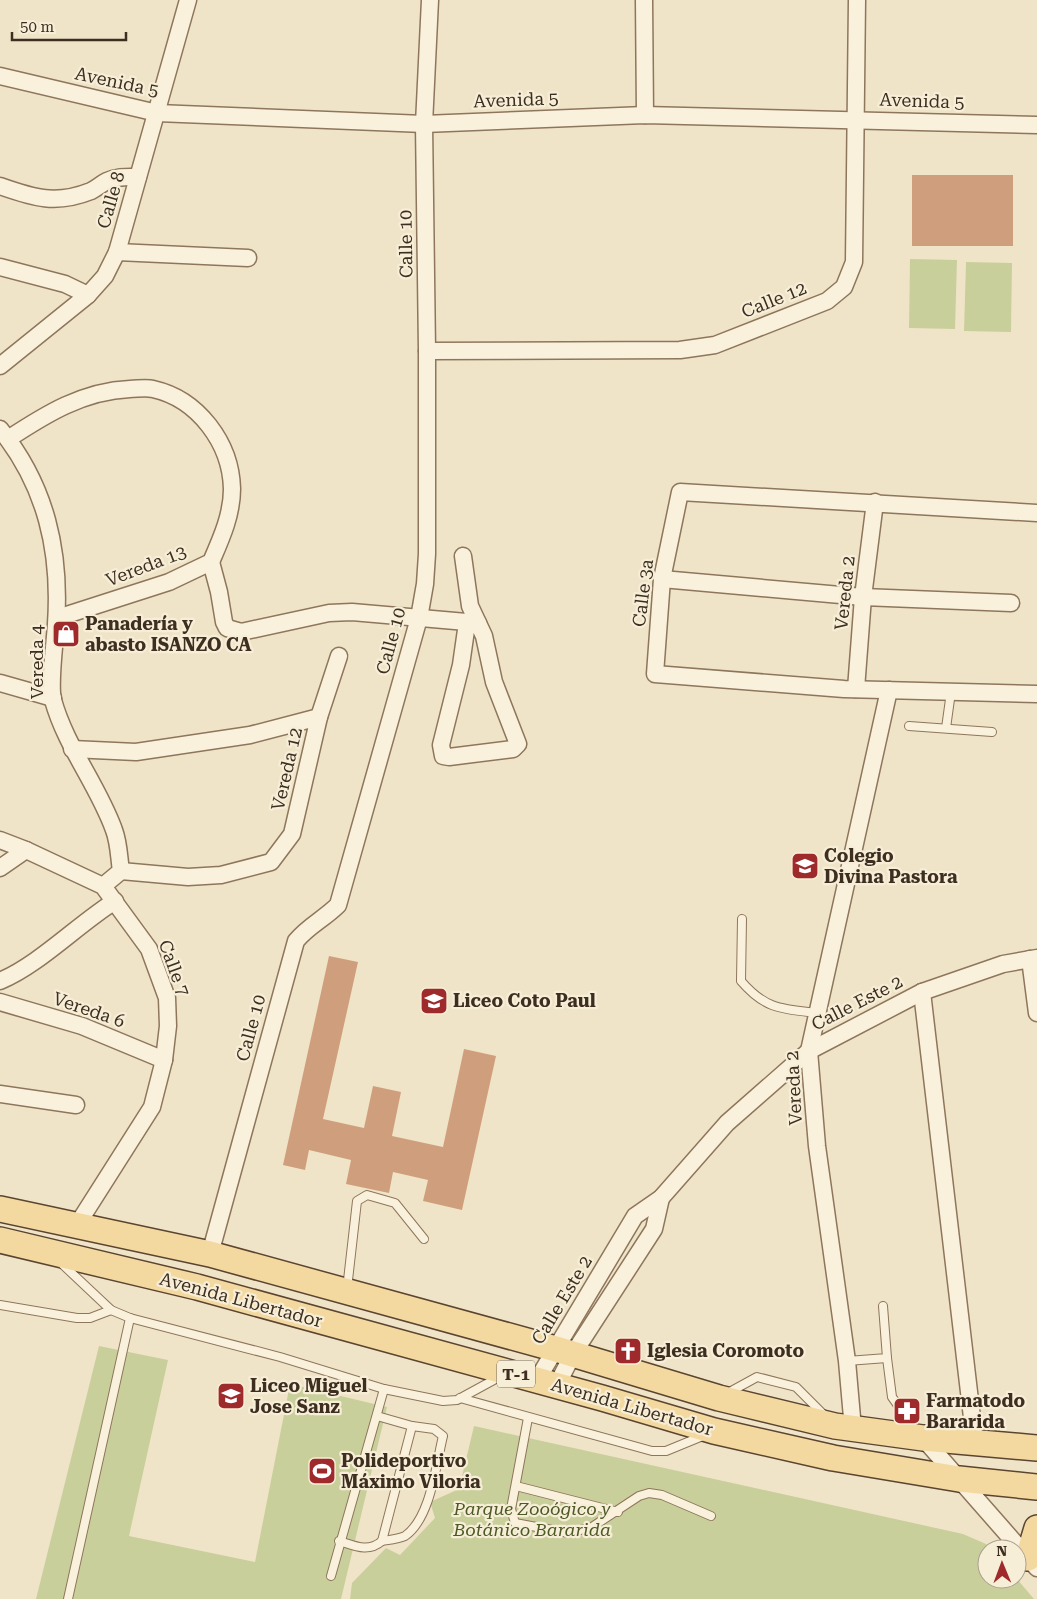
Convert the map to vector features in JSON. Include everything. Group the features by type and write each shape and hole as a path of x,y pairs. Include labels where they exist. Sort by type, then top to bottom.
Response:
{"main road":[{"name":"Avenida Libertador","path":"0,1209 210,1254 565,1351 719,1398 844,1428 923,1438 1037,1448"},
{"name":"Avenida Libertador","path":"0,1240 197,1287 508,1372 714,1432 833,1458 958,1479 1037,1487"},
{"path":"1033,1563 1037,1528"}],"street":[{"name":"Calle 8","path":"0,366 88,294 105,276 117,252 188,0"},
{"name":"Calle 10","path":"210,1254 296,941 305,929 328,915 338,905 419,618 427,554 428,351 424,124 430,0"},
{"path":"644,0 645,116"},
{"name":"Calle 12","path":"428,351 680,350 715,345 827,301 844,287 854,262 857,0"},
{"name":"Avenida 5","path":"0,76 157,113 424,124 645,116 855,119 1037,125"},
{"path":"0,186 45,199 66,199 97,188 107,181 122,177 138,177"},
{"path":"117,252 248,258"},
{"path":"0,267 65,284 88,294"},
{"name":"Vereda 13","path":"4,434 87,396 118,390 152,388 182,401 207,420 223,449 232,489 225,531 211,562 169,582 57,618"},
{"name":"Vereda 4","path":"4,434 32,477 49,524 57,573 53,698 72,749 102,802 115,832 121,871"},
{"name":"Calle 3a","path":"1037,513 680,492 662,579 655,674 856,689 1037,694"},
{"name":"Vereda 2","path":"856,689 863,597 875,502"},
{"path":"211,562 224,622 227,628 232,631 241,632 328,613 352,612 473,623 484,636 501,702 518,744 513,749 449,757 443,756 441,745 473,623 466,590 463,556"},
{"path":"662,579 863,597 1011,603"},
{"path":"319,717 339,656"},
{"path":"1,685 53,698"},
{"name":"Vereda 2","path":"844,1428 847,1361 817,1146 809,1051 889,690"},
{"name":"Vereda 12","path":"72,749 146,751 250,735 319,717 292,834 271,862 221,875 188,877 121,871"},
{"name":"Calle 7","path":"0,840 103,886 149,949 167,998 168,1026 164,1060 152,1107 77,1225"},
{"path":"0,868 26,850"},
{"path":"103,886 121,871"},
{"path":"0,981 19,973 87,919 115,901"},
{"path":"1033,959 1037,1012"},
{"name":"Calle Este 2","path":"547,1383 635,1216 661,1198 727,1123 809,1051 922,992 1003,964 1033,959"},
{"path":"922,992 975,1443"},
{"name":"Vereda 6","path":"0,1002 82,1026 164,1060"},
{"path":"0,1094 76,1105"},
{"name":"Calle Este 2","path":"565,1351 654,1229 661,1198"},
{"path":"923,1438 1033,1563"}],"lane":[{"path":"946,728 951,692"},
{"path":"909,726 992,732"},
{"path":"742,919 741,981 754,997 772,1006 817,1013"},
{"path":"347,1291 357,1201 367,1195 395,1203 424,1239"},
{"path":"48,1250 111,1310 130,1318 280,1357 384,1389 442,1401 460,1398 508,1372"},
{"path":"0,1305 77,1318 90,1318 111,1310"},
{"path":"883,1306 892,1397 923,1438"},
{"path":"68,1599 130,1318"},
{"path":"847,1361 887,1358"},
{"path":"331,1576 339,1541 384,1389"},
{"path":"460,1398 652,1452 666,1451 714,1432"},
{"path":"339,1541 362,1548 375,1547 382,1541 404,1536 420,1519 428,1500 443,1436 434,1429 412,1426 377,1416"},
{"path":"528,1418 511,1509 516,1524 569,1533 592,1527 618,1512 639,1496 650,1493 662,1495 711,1516"},
{"path":"382,1541 412,1426"},
{"path":"516,1486 618,1512"}],"green space":[{"path":"910,259 957,260 955,329 909,328"},
{"path":"966,262 1012,263 1011,332 964,331"},
{"name":"Polideportivo Máximo Viloria","path":"99,1346 168,1360 129,1536 255,1562 290,1384 387,1407 341,1599 36,1599"},
{"name":"Parque Zooógico y Botánico Bararida","path":"474,1426 963,1534 977,1540 977,1589 1026,1589 1034,1599 350,1599 352,1583 386,1548 400,1555 435,1518 430,1502 459,1489"}],"building":[{"path":"912,175 1013,175 1013,246 912,246"},
{"name":"Liceo Coto Paul","path":"329,956 358,962 323,1119 364,1128 373,1086 401,1092 392,1136 443,1147 464,1049 496,1056 462,1210 423,1201 428,1180 393,1172 389,1193 346,1184 351,1160 309,1150 305,1170 283,1165"}],"place":[{"name":"Panadería y abasto ISANZO CA","path":"66,634"},
{"name":"Colegio Divina Pastora","path":"805,866"},
{"name":"Liceo Coto Paul","path":"434,1001"},
{"name":"Iglesia Coromoto","path":"628,1351"},
{"name":"Liceo Miguel Jose Sanz","path":"231,1396"},
{"name":"Farmatodo Bararida","path":"907,1411"},
{"name":"Polideportivo Máximo Viloria","path":"322,1471"}]}
